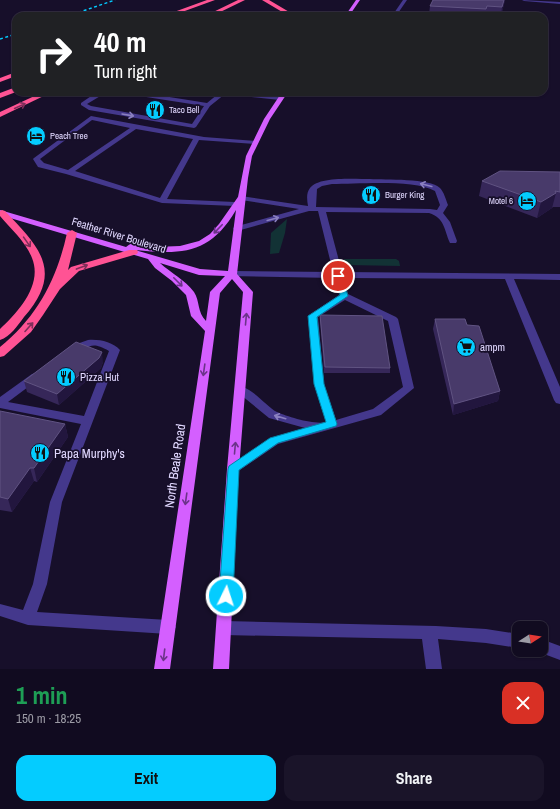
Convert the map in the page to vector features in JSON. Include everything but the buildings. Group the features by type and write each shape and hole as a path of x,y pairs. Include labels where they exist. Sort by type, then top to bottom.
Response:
{"highway":[{"path":"178,12 213,0"},
{"path":"188,12 213,0"},
{"path":"216,12 242,0"},
{"path":"265,0 286,12"},
{"path":"0,80 12,76"},
{"path":"0,96 12,91"},
{"path":"0,115 40,96"},
{"path":"0,336 15,321 30,302 39,281 39,262 28,242 1,213"},
{"path":"0,354 37,318 52,292 69,252 72,233"},
{"path":"52,292 75,269 133,252"}],"main road":[{"path":"350,12 358,0"},
{"path":"221,669 233,469 248,292 232,274 246,166 255,142 267,118 282,96"},
{"path":"109,245 159,250 176,250 195,246 205,242 222,226 235,204 241,198"},
{"name":"Feather River Boulevard","path":"1,213 72,233 198,272 232,274"},
{"path":"149,257 190,294 196,316 210,331"},
{"name":"North Beale Road","path":"162,669 215,292 232,274"}],"lane":[{"path":"397,12 405,0"},
{"path":"524,0 560,3"},
{"path":"95,96 83,104 90,108 194,126 208,105 218,96"},
{"path":"152,96 208,105"},
{"path":"235,204 162,201 69,172 41,165 36,159 91,118 197,138 255,142"},
{"path":"69,172 135,127"},
{"path":"162,201 197,138"},
{"path":"233,469 274,441 377,412 409,388 393,319 344,296 314,209 310,192 312,189 321,184 332,182 415,183 437,189 444,206 439,213"},
{"path":"241,198 314,209 430,211 439,213 446,219 453,241"},
{"path":"237,229 314,209"},
{"path":"232,274 560,277"},
{"path":"509,277 560,400"},
{"path":"332,424 319,384 313,316 344,296"},
{"path":"28,618 40,584 56,502 116,350 105,344 93,341 79,346 61,358"},
{"path":"0,403 42,372"},
{"path":"240,389 273,415 317,428"},
{"path":"0,403 87,421"},
{"path":"0,610 28,618 168,627"},
{"path":"224,628 429,632 495,636 512,640"},
{"path":"429,632 434,669"},
{"path":"548,649 560,653"}],"green space":[{"path":"287,219 285,233 279,253 270,254 271,233"},
{"path":"344,259 396,259 399,261 400,266 347,265 344,263"}],"railway":[{"path":"80,12 115,0"},
{"path":"0,39 12,35"}],"place":[{"name":"Taco Bell","path":"155,110"},
{"name":"Peach Tree","path":"36,136"},
{"name":"Burger King","path":"371,195"},
{"name":"Motel 6","path":"527,201"},
{"name":"ampm","path":"466,347"},
{"name":"Pizza Hut","path":"66,377"},
{"name":"Papa Murphy's","path":"40,453"}],"route":[{"path":"226,596 233,469 274,441 332,424 319,384 313,316 344,296 338,276"}]}
